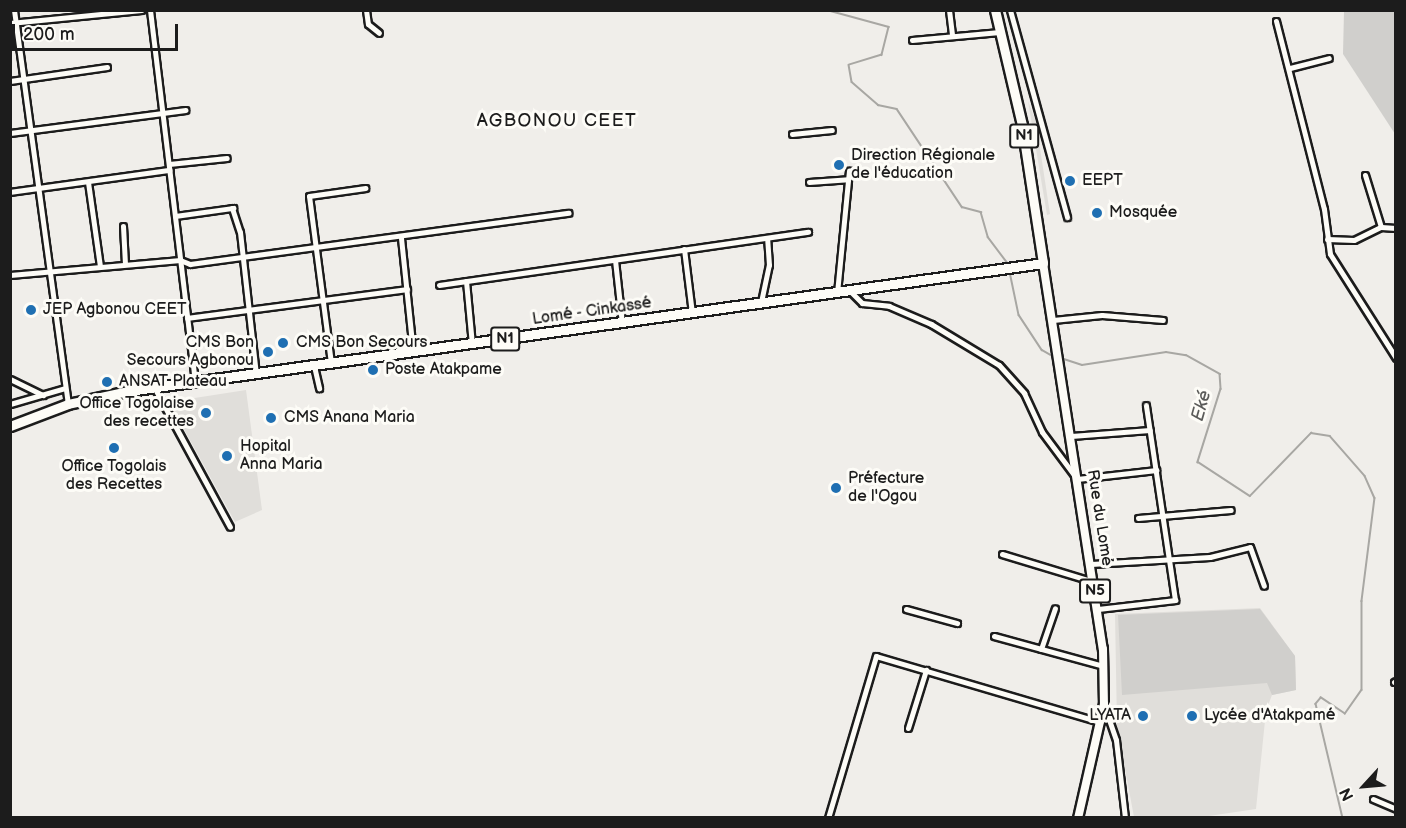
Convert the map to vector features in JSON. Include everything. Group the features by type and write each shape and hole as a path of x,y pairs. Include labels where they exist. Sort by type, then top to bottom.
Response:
{"highway":[{"name":"N1","path":"995,10 1022,125 1043,263"},
{"name":"Lomé - Cinkassé","path":"10,426 68,404 154,387 1043,263"}],"main road":[{"name":"N5","path":"1043,263 1053,320"},
{"name":"Rue du Lomé","path":"1053,320 1098,609 1104,666 1104,704 1078,818"}],"street":[{"path":"14,10 13,23 30,131 46,271 68,404"},
{"path":"13,23 141,10"},
{"path":"150,10 195,382"},
{"path":"366,10 368,24 379,33"},
{"path":"949,10 952,36"},
{"path":"1010,10 1067,217"},
{"path":"1276,21 1290,68 1324,210 1330,254 1395,358"},
{"path":"912,40 1000,32"},
{"path":"1290,68 1329,58"},
{"path":"10,81 107,67"},
{"path":"10,133 185,110"},
{"path":"792,134 832,129"},
{"path":"10,192 88,182 227,158"},
{"path":"837,293 849,171"},
{"path":"1365,175 1381,226"},
{"path":"809,182 848,179"},
{"path":"88,182 100,266"},
{"path":"332,363 309,196 365,188"},
{"path":"175,216 234,208 243,257 256,374"},
{"path":"10,275 125,263 180,260 190,264 401,238 569,213"},
{"path":"123,226 125,263"},
{"path":"1327,239 1354,240 1381,226 1395,228"},
{"path":"439,285 808,232"},
{"path":"401,238 413,352"},
{"path":"760,304 769,265 767,238"},
{"path":"684,249 692,313"},
{"path":"615,260 622,323"},
{"path":"466,281 472,344"},
{"path":"187,318 406,288"},
{"path":"850,291 862,303 888,306 932,324 999,365 1024,393 1042,432 1077,479 1156,470"},
{"path":"1053,320 1102,315 1164,320"},
{"path":"314,366 319,388"},
{"path":"10,379 42,395"},
{"path":"154,387 230,527"},
{"path":"10,404 65,388"},
{"path":"1098,609 1175,600 1146,405"},
{"path":"1071,436 1150,430"},
{"path":"1138,518 1231,510"},
{"path":"1091,564 1210,557 1250,547 1264,586"},
{"path":"1002,554 1094,582"},
{"path":"1041,649 1055,608"},
{"path":"906,609 957,623"},
{"path":"994,636 1104,666"},
{"path":"828,818 876,656 1100,722"},
{"path":"908,728 926,670"},
{"path":"1104,704 1116,740 1125,818"},
{"path":"1373,799 1395,809"}],"shaded area":[{"path":"1344,11 1393,11 1395,14 1395,134 1343,54"},
{"path":"1028,101 1036,122 1050,214 1047,215"},
{"name":"Hopital Anna Maria","path":"246,390 262,510 235,522 169,402"},
{"name":"Lycée d'Atakpamé","path":"1260,608 1295,656 1296,690 1272,695 1266,711 1256,809 1202,817 1134,817 1117,726 1115,614"},
{"path":"1260,609 1295,656 1296,690 1272,695 1267,683 1122,695 1118,615"}],"waterway":[{"name":"Eké","path":"827,10 889,27 882,55 849,65 852,82 878,105 897,109 962,207 981,212 988,237 1008,264"},
{"name":"Eké","path":"1010,272 1019,315 1042,350 1053,356"},
{"name":"Eké","path":"1061,358 1082,365 1166,352 1186,355 1220,374 1221,389 1198,462 1250,496 1311,433 1330,436 1365,476 1375,498 1362,601 1362,690 1345,714 1321,698 1316,704 1343,818"}],"place":[{"name":"Direction Régionale de l'éducation","path":"839,165"},
{"name":"EEPT","path":"1070,181"},
{"name":"Mosquée","path":"1097,213"},
{"name":"JEP Agbonou CEET","path":"31,310"},
{"name":"CMS Bon Secours","path":"283,343"},
{"name":"CMS Bon Secours Agbonou","path":"268,352"},
{"name":"Poste Atakpame","path":"373,370"},
{"name":"ANSAT Plateau","path":"107,382"},
{"name":"Office Togolaise des recettes","path":"206,413"},
{"name":"CMS Anana Maria","path":"271,418"},
{"name":"Office Togolais des Recettes","path":"114,448"},
{"name":"Hopital Anna Maria","path":"227,456"},
{"name":"Préfecture de l'Ogou","path":"836,488"},
{"name":"LYATA","path":"1143,716"},
{"name":"Lycée d'Atakpamé","path":"1192,716"}],"district":[{"name":"AGBONOU CEET","path":"557,121"}]}
